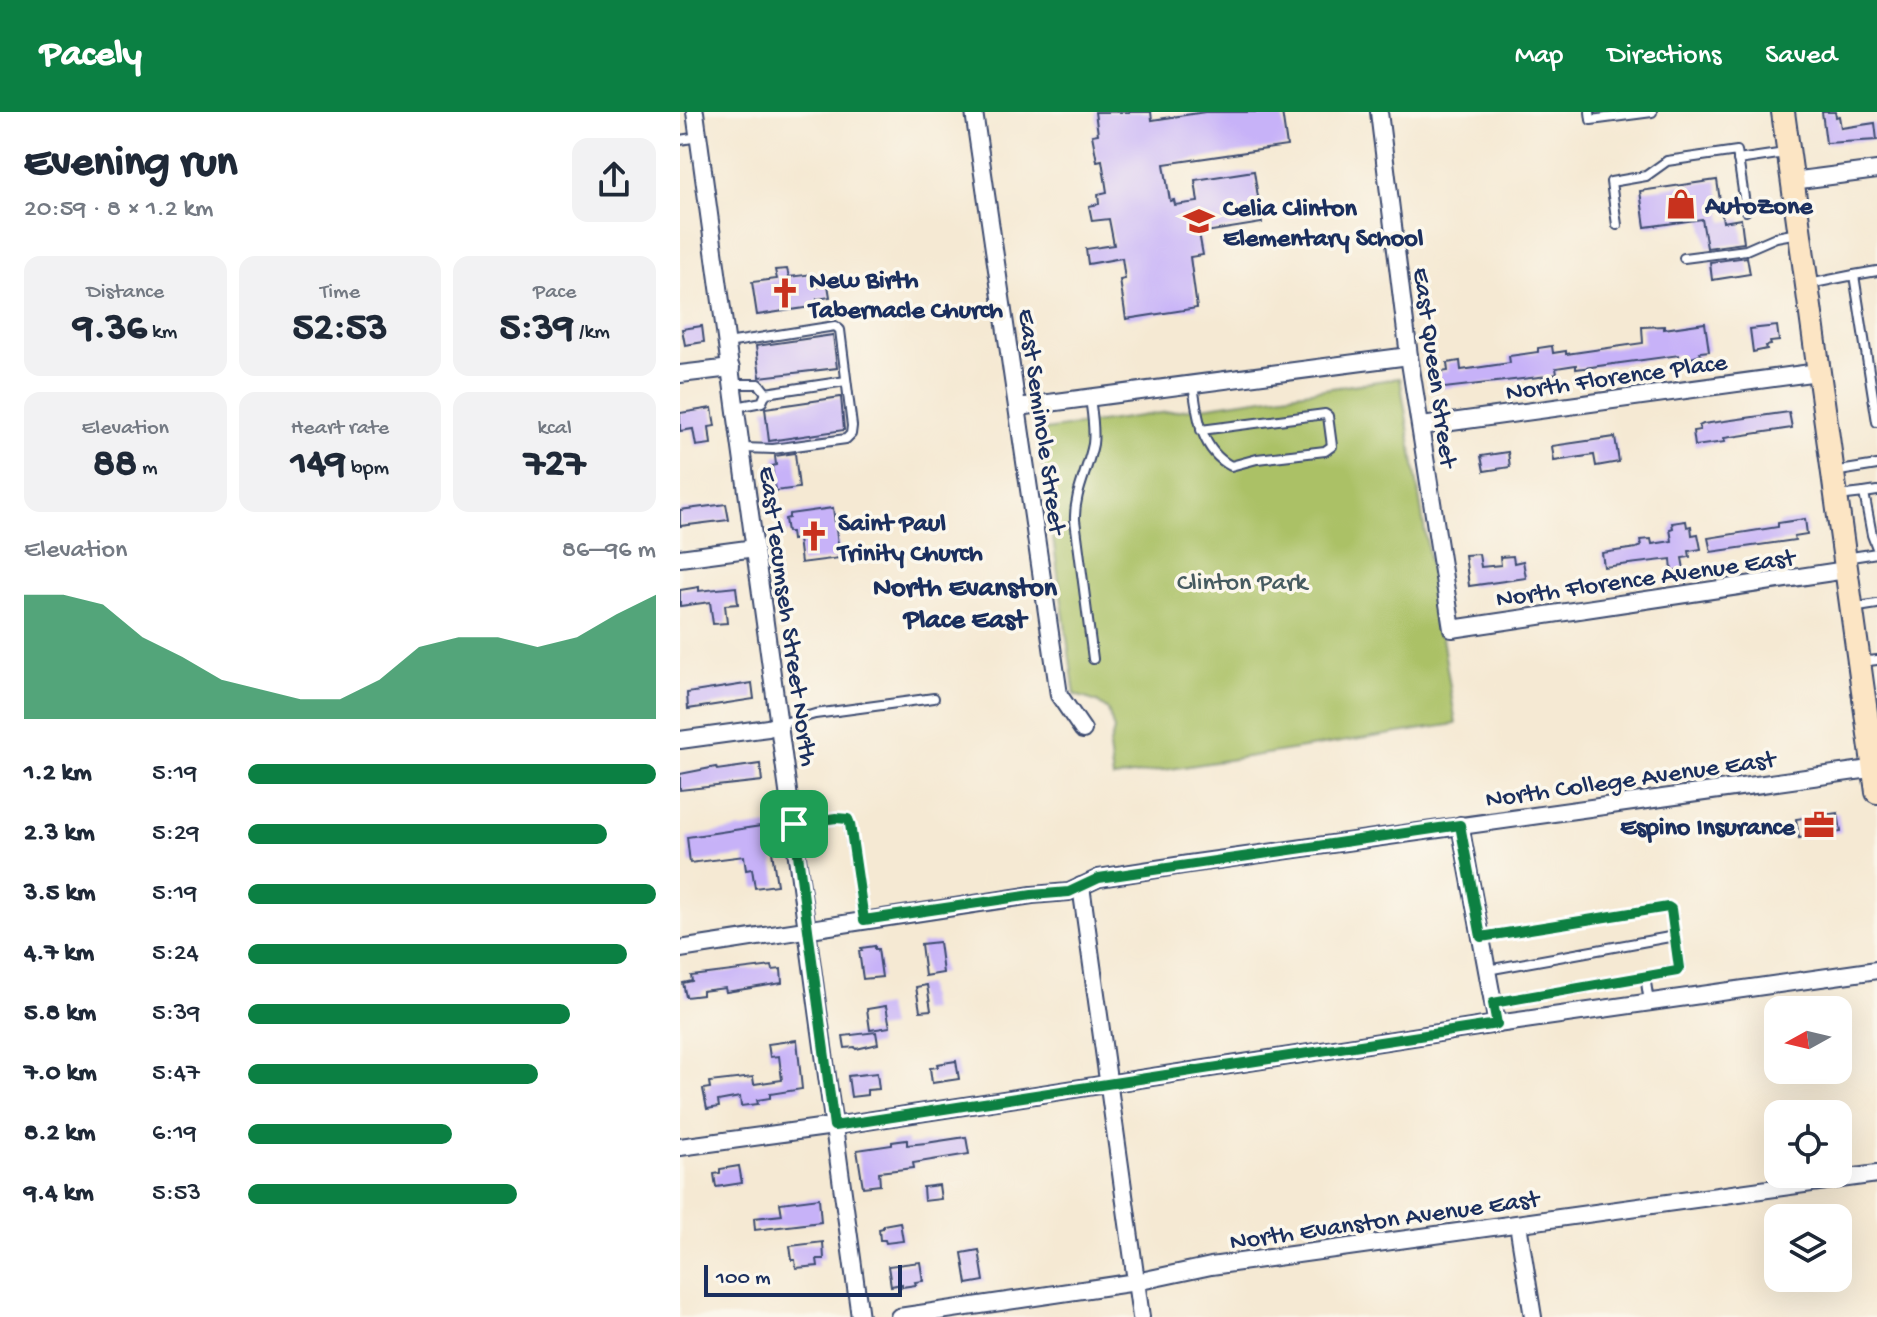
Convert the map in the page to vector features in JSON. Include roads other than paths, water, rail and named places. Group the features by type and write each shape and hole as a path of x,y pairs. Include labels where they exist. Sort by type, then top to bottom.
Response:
{"main road":[{"path":"1783,112 1851,608 1868,661 1877,792"}],"street":[{"name":"East Tecumseh Street North","path":"695,112 860,1317"},
{"name":"East Seminole Street","path":"974,112 1059,695 1083,730"},
{"name":"East Queen Street","path":"1379,112 1409,356 1452,629"},
{"path":"1792,181 1877,170"},
{"path":"1018,407 1409,356"},
{"name":"North Florence Place","path":"1422,426 1818,372"},
{"path":"680,374 732,376"},
{"path":"680,558 755,548"},
{"name":"North Florence Avenue East","path":"1452,629 1845,564"},
{"path":"680,740 780,724"},
{"name":"North College Avenue East","path":"680,949 1069,892 1099,878 1876,768"},
{"path":"1460,825 1497,1024"},
{"path":"1081,886 1141,1317"},
{"path":"680,1147 1877,970"},
{"name":"North Evanston Avenue East","path":"899,1317 1136,1282 1211,1266 1877,1174"},
{"path":"1518,1224 1533,1317"}],"lane":[{"path":"1590,112 1591,120 1652,112"},
{"path":"680,140 699,137"},
{"path":"1617,225 1611,182 1646,176 1667,161 1737,151 1746,211"},
{"path":"1738,160 1788,152"},
{"path":"1684,258 1746,250 1776,237 1799,233"},
{"path":"1806,285 1877,271"},
{"path":"1854,275 1877,422"},
{"path":"727,343 835,326 840,330 851,434 846,439 773,449 742,448"},
{"path":"732,376 759,384 766,393"},
{"path":"766,393 846,381"},
{"path":"1193,384 1201,430 1221,461 1231,466 1257,459 1325,451 1332,446 1328,416 1321,413 1201,430"},
{"path":"736,407 762,402 766,393"},
{"path":"1090,398 1093,445 1075,505 1093,659"},
{"path":"1832,472 1877,465"},
{"path":"1835,496 1877,491"},
{"path":"1845,564 1877,551 1864,493"},
{"path":"1851,608 1877,604"},
{"path":"780,724 815,714 934,698"},
{"path":"794,824 848,819 864,920"},
{"path":"1481,937 1668,907 1671,909 1677,971 1493,1003"},
{"path":"1487,970 1675,936"},
{"path":"1645,976 1649,1002"}],"place":[{"name":"AutoZone","path":"1681,204"},
{"name":"Celia Clinton Elementary School","path":"1199,221"},
{"name":"New Birth Tabernacle Church","path":"785,293"},
{"name":"Saint Paul Trinity Church","path":"814,536"},
{"name":"Espino Insurance","path":"1819,825"}],"district":[{"name":"North Evanston Place East","path":"965,601"}],"park label":[{"name":"Clinton Park","path":"1242,580"}]}
